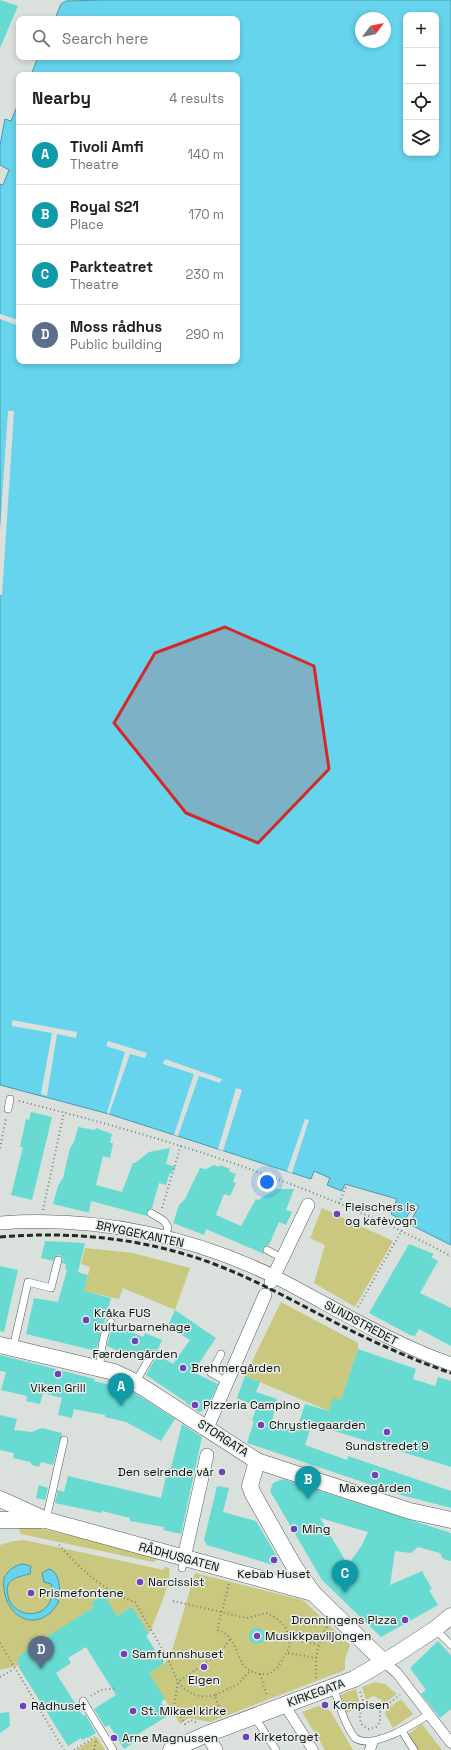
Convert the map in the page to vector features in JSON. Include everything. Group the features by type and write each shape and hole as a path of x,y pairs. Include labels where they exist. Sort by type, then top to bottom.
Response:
{"street":[{"path":"272,1279 308,1205"},
{"name":"BRYGGEKANTEN","path":"0,1223 40,1220 115,1226 165,1237 205,1249 256,1268 272,1279"},
{"name":"SUNDSTREDET","path":"272,1279 424,1355 451,1364"},
{"path":"207,1428 227,1382 242,1338 256,1307 264,1295"},
{"name":"STORGATA","path":"6,1346 114,1372 135,1383 257,1460 410,1511 451,1520"},
{"path":"183,1563 207,1455"},
{"path":"257,1460 250,1486 252,1494 295,1568 313,1593 397,1673 451,1743"},
{"path":"0,1499 46,1520"},
{"path":"2,1521 46,1520"},
{"name":"RÅDHUSGATEN","path":"46,1520 183,1563 313,1593"},
{"name":"KIRKEGATA","path":"171,1750 188,1746 205,1730 232,1724 354,1679 397,1654 435,1629 451,1616"},
{"path":"290,1712 314,1750"},
{"path":"205,1730 216,1750"}],"lane":[{"path":"7,1111 10,1099"},
{"path":"151,1213 164,1221 168,1227 165,1237"},
{"path":"267,1250 282,1258"},
{"path":"6,1346 28,1282 50,1292 58,1260"},
{"path":"98,1369 107,1327 111,1322"},
{"path":"135,1383 152,1354 160,1354"},
{"path":"222,1354 211,1373 227,1382"},
{"path":"46,1520 64,1440"},
{"path":"435,1629 451,1645"},
{"path":"333,1686 345,1719 354,1737 361,1743 371,1747 382,1743 429,1714"},
{"path":"83,1701 114,1750"},
{"path":"254,1716 276,1750"},
{"path":"402,1731 414,1750"}],"path":[{"path":"10,1099 103,1122 181,1145 309,1190 402,1230 451,1256"},
{"path":"0,1148 7,1111"},
{"path":"40,1220 64,1112"},
{"path":"159,1217 181,1145"},
{"path":"339,1203 347,1185"},
{"path":"351,1318 402,1230"},
{"path":"58,1545 97,1581 122,1598 135,1602 167,1657 178,1682 191,1694 201,1697 215,1695 238,1684 250,1671"},
{"path":"173,1602 221,1612 247,1618 266,1614 276,1618 285,1626 290,1640 288,1653 278,1667 269,1674 260,1674 250,1671 241,1663 236,1645 231,1638 224,1632 217,1630 221,1612 229,1585"},
{"path":"316,1678 318,1644 327,1627"},
{"path":"205,1730 191,1720 185,1724 174,1706 178,1682 220,1653 231,1638"},
{"path":"290,1640 318,1644"},
{"path":"0,1643 64,1750"},
{"path":"288,1653 316,1658"},
{"path":"162,1661 167,1657"},
{"path":"0,1677 15,1668"},
{"path":"260,1674 269,1701"},
{"path":"83,1701 101,1690 117,1688"},
{"path":"359,1688 365,1706"},
{"path":"380,1710 409,1689"},
{"path":"215,1695 232,1724"},
{"path":"373,1705 380,1710 380,1722 376,1727 369,1729 363,1726 360,1718 361,1711 365,1706 373,1705"},
{"path":"74,1750 97,1735 94,1750"}],"highlighted area":[{"path":"225,627 314,666 329,769 258,843 186,813 114,723 155,653"}],"shaded area":[{"path":"322,1208 393,1241 355,1307 314,1283 325,1245 310,1238"},
{"path":"85,1248 133,1253 190,1268 175,1310 123,1288 119,1299 84,1291 90,1267 81,1264"},
{"path":"281,1302 358,1343 358,1349 341,1400 329,1411 245,1376"},
{"path":"18,1526 38,1528 134,1550 158,1559 153,1562 21,1534"},
{"path":"24,1540 163,1570 166,1567 169,1568 166,1591 149,1634 132,1607 117,1616 103,1595 92,1603 94,1607 23,1653 17,1659 20,1665 0,1670 0,1545 13,1541"},
{"path":"195,1573 304,1601 350,1645 345,1659 345,1670 210,1722 189,1718 180,1724 149,1673 164,1664 171,1654"},
{"path":"375,1682 385,1684 397,1694 383,1704 381,1702 382,1700 373,1696 366,1700 362,1687"},
{"path":"356,1689 360,1704 358,1708 347,1713 340,1695"},
{"path":"401,1699 413,1714 393,1728 385,1714 387,1709"},
{"path":"318,1706 325,1707 331,1712 353,1750 325,1750 302,1712"},
{"path":"422,1724 442,1750 418,1750 408,1735"},
{"path":"97,1737 105,1750 76,1750"}],"water":[{"path":"451,0 451,1245 409,1224 419,1206 415,1204 404,1221 391,1214 397,1199 345,1184 342,1191 327,1185 330,1178 314,1171 311,1179 109,1114 0,1085 0,184 3,185 9,170 0,165 0,145 5,119 11,121 16,109 16,364 240,364 240,72 32,72 37,60 240,60 240,16 56,16 61,4 66,1"},
{"path":"23,1564 31,1566 30,1574 14,1579 10,1582 7,1589 10,1602 16,1609 23,1612 31,1614 45,1609 52,1595 51,1584 44,1582 42,1573 49,1569 57,1576 60,1593 55,1595 55,1598 59,1601 51,1612 42,1618 32,1620 23,1618 8,1604 4,1592 4,1578 12,1569"}],"pier":[{"path":"0,314 16,319 16,325 0,319"},
{"path":"8,411 14,411 2,595 0,595 0,530"},
{"path":"12,1020 77,1032 76,1038 57,1034 47,1096 41,1094 52,1033 12,1026"},
{"path":"108,1041 147,1053 145,1058 130,1054 109,1114 107,1113 125,1052 106,1046"},
{"path":"165,1059 222,1079 220,1083 199,1076 178,1136 174,1135 194,1074 163,1064"},
{"path":"236,1088 242,1090 223,1151 218,1149"},
{"path":"305,1119 309,1120 292,1173 287,1171"}],"building":[{"path":"0,0 18,6 0,48"},
{"path":"31,1112 52,1117 32,1200 11,1195 23,1147 20,1147 26,1119 29,1120"},
{"path":"78,1127 95,1130 96,1128 112,1134 110,1143 113,1143 110,1158 103,1156 96,1185 122,1192 133,1163 149,1152 170,1148 166,1164 176,1167 169,1175 166,1185 159,1183 152,1208 147,1211 147,1216 91,1201 89,1212 53,1204 58,1186 63,1178 70,1148 74,1142"},
{"path":"214,1165 219,1167 220,1165 230,1169 229,1171 236,1174 233,1182 236,1183 230,1196 224,1194 216,1215 241,1226 256,1199 258,1200 276,1189 294,1189 286,1210 292,1212 286,1225 279,1222 269,1245 262,1248 264,1254 206,1229 204,1235 173,1223 179,1205 185,1199 200,1168 206,1169"},
{"path":"45,1241 85,1243 78,1272 88,1275 84,1291 111,1298 96,1351 26,1334 34,1298 58,1302 67,1270 65,1269 66,1264 62,1263 63,1258 60,1255 55,1256 53,1261 41,1258"},
{"path":"409,1244 434,1254 431,1257 438,1261 420,1293 451,1308 451,1346 419,1329 415,1336 410,1335 369,1313"},
{"path":"0,1266 18,1270 4,1332 0,1331"},
{"name":"Brehmergården","path":"175,1310 216,1338 193,1372 218,1384 206,1410 199,1412 186,1403 187,1400 186,1402 146,1375 155,1359 163,1358 173,1364 190,1340 168,1326"},
{"name":"Færdengården","path":"115,1325 143,1337 145,1333 162,1340 158,1349 149,1350 142,1361 107,1346 110,1334"},
{"path":"358,1349 416,1369 413,1379 435,1386 438,1377 451,1381 451,1467 312,1424 305,1445 347,1460 348,1456 451,1491 451,1508 401,1495 247,1443 254,1421 252,1420 257,1407 237,1398 245,1376 260,1382 256,1392 277,1399 272,1422 296,1431 305,1404 329,1411 333,1398 341,1400"},
{"path":"0,1355 95,1379 94,1381 130,1390 175,1419 161,1441 126,1422 105,1417 105,1415 74,1409 72,1418 58,1415 62,1398 43,1393 40,1404 26,1401 27,1396 1,1390 6,1372 0,1371"},
{"path":"0,1415 17,1419 14,1430 32,1432 42,1428 62,1433 53,1465 41,1462 39,1467 32,1465 30,1462 13,1458 14,1453 0,1450"},
{"path":"182,1424 202,1437 181,1534 163,1530 164,1527 130,1521 130,1518 102,1511 102,1513 55,1503 58,1490 64,1492 68,1476 161,1498 168,1468 171,1468"},
{"path":"283,1479 451,1533 451,1561 443,1559 440,1553 418,1547 411,1553 395,1551 390,1585 422,1571 432,1589 429,1590 438,1605 381,1637 322,1580 270,1491 273,1483","holes":["320,1518 368,1532 362,1545 348,1565"]},
{"path":"39,1485 48,1488 45,1500 36,1498"},
{"path":"217,1486 229,1488 223,1512 256,1521 279,1560 277,1563 273,1565 207,1545 204,1540"},
{"path":"104,1595 117,1616 132,1607 149,1634 146,1636 164,1664 149,1673 165,1699 161,1702 169,1715 135,1736 138,1740 124,1749 109,1725 105,1727 94,1709 116,1695 86,1647 68,1658 71,1663 56,1673 83,1716 85,1714 96,1733 82,1740 81,1738 68,1746 18,1666 20,1665 17,1659 23,1654 22,1653 94,1607 91,1603"},
{"name":"Musikkpaviljongen","path":"257,1628 264,1633 265,1636 260,1643 257,1644 250,1639 249,1636 254,1629"},
{"path":"438,1641 451,1655 451,1709 440,1718 421,1694 426,1690 410,1668"},
{"path":"9,1712 10,1726 0,1733 0,1713"}],"railway":[{"path":"0,1237 55,1235 108,1238 135,1242 188,1255 233,1271 368,1339 451,1373"}],"place":[{"name":"Fleischers is og kafèvogn","path":"337,1214"},
{"name":"Kråka FUS kulturbarnehage","path":"86,1320"},
{"name":"Færdengården","path":"135,1341"},
{"name":"Brehmergården","path":"183,1368"},
{"name":"Viken Grill","path":"58,1374"},
{"name":"Pizzeria Campino","path":"195,1405"},
{"name":"Tivoli Amfi","path":"121,1406"},
{"name":"Chrystiegaarden","path":"261,1425"},
{"name":"Sundstredet 9","path":"387,1432"},
{"name":"Den seirende vår","path":"222,1472"},
{"name":"Maxegården","path":"375,1475"},
{"name":"Royal S21","path":"308,1499"},
{"name":"Ming","path":"294,1529"},
{"name":"Kebab Huset","path":"274,1560"},
{"name":"Narcissist","path":"140,1582"},
{"name":"Prismefontene","path":"31,1593"},
{"name":"Parkteatret","path":"345,1593"},
{"name":"Dronningens Pizza","path":"405,1620"},
{"name":"Musikkpaviljongen","path":"257,1636"},
{"name":"Samfunnshuset","path":"124,1654"},
{"name":"Elgen","path":"204,1667"},
{"name":"Moss rådhus","path":"41,1669"},
{"name":"Kompisen","path":"325,1705"},
{"name":"Rådhuset","path":"23,1706"},
{"name":"St. Mikael kirke","path":"133,1711"},
{"name":"Kirketorget","path":"246,1737"},
{"name":"Arne Magnussen","path":"114,1738"}]}
